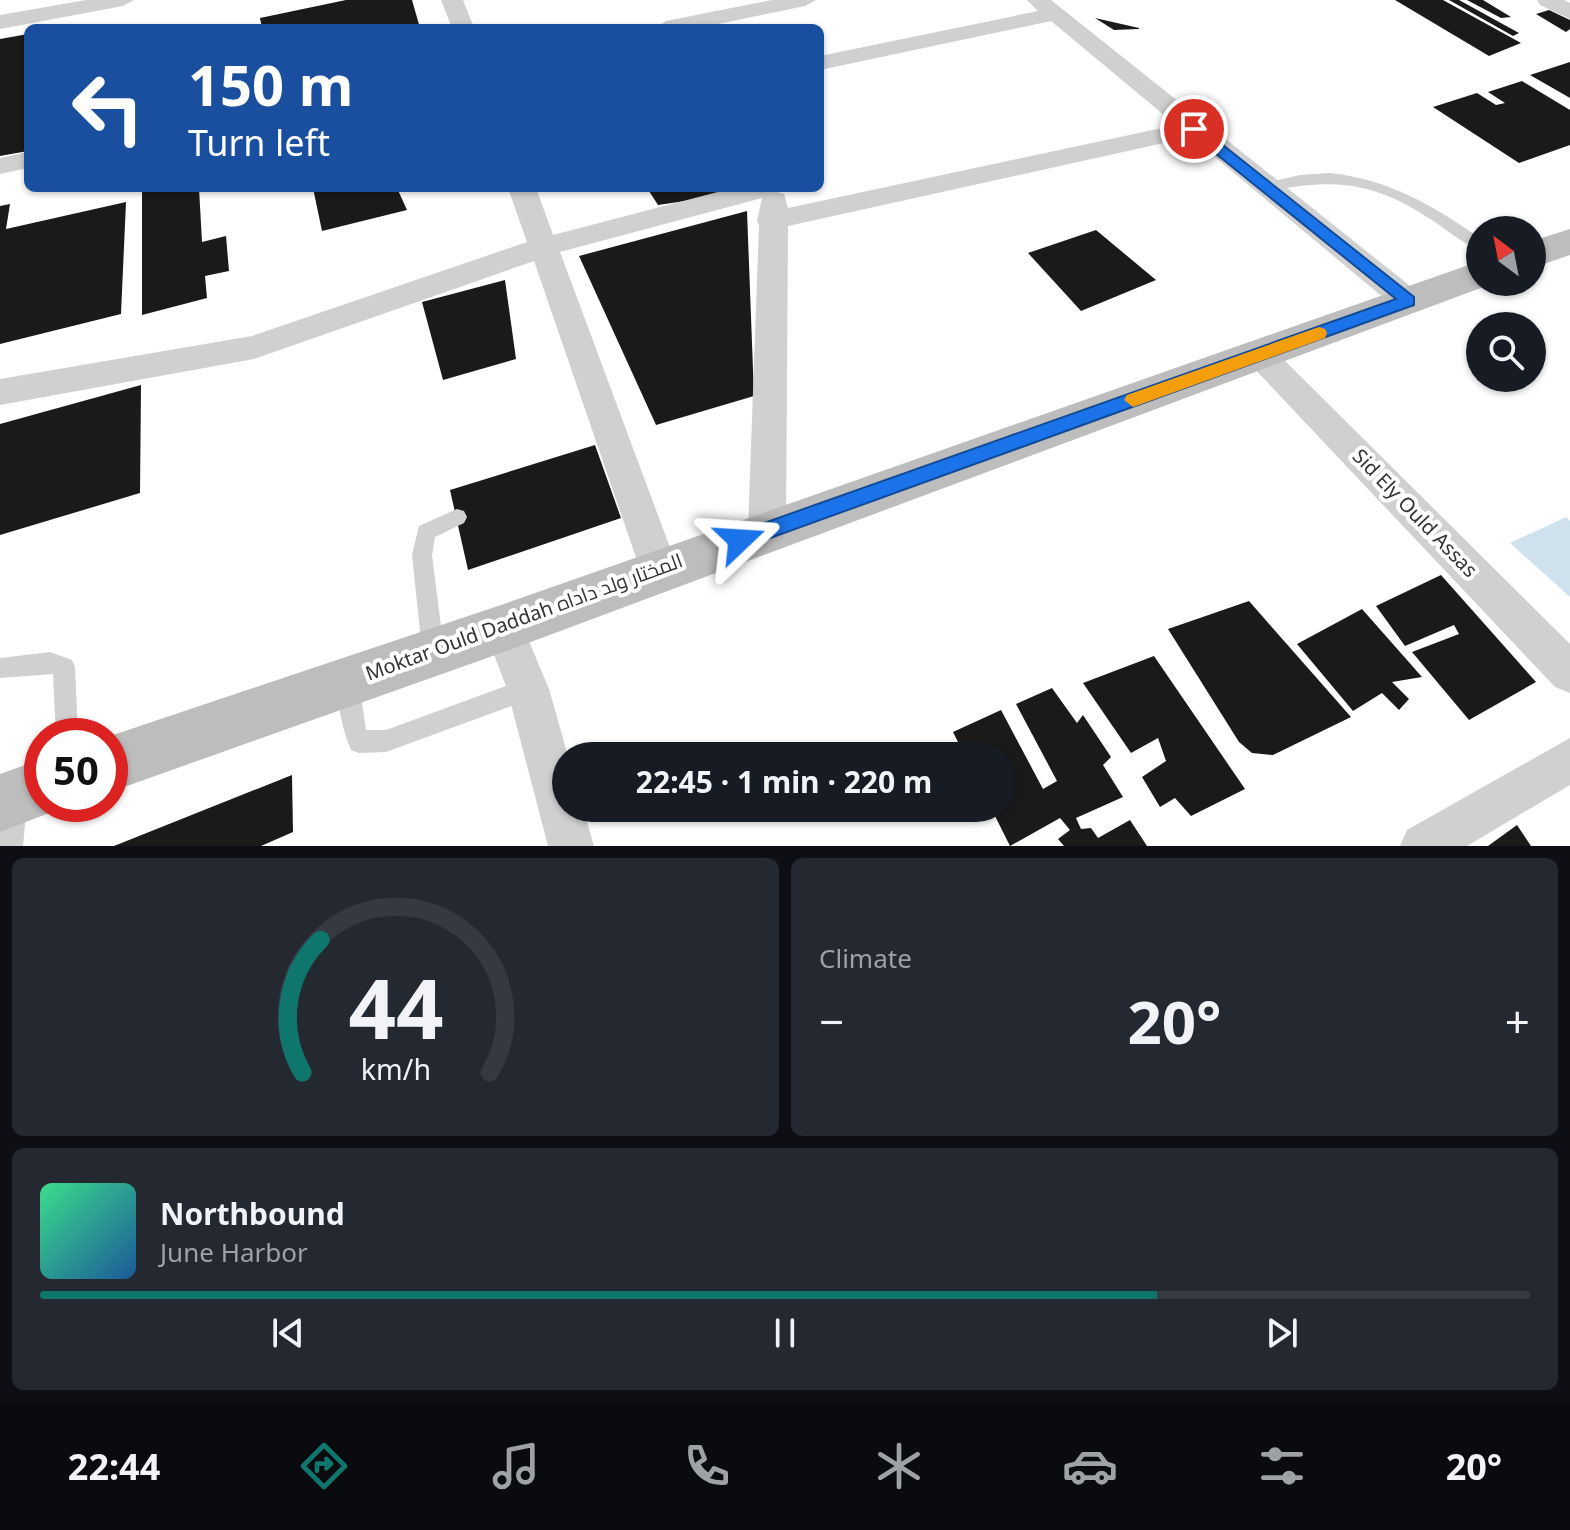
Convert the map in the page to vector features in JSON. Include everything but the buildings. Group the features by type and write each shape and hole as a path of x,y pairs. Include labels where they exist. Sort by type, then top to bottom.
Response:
{"main road":[{"path":"1546,250 1570,241"},
{"name":"Moktar Ould Daddah المختار ولد داداه","path":"128,758 504,628 659,569 1466,279"}],"street":[{"path":"0,22 123,0"},
{"path":"452,0 461,24"},
{"path":"1548,0 1570,12"},
{"path":"686,24 800,1 796,24"},
{"path":"824,62 1046,7 1408,301"},
{"path":"771,221 1194,129"},
{"path":"0,166 24,161"},
{"path":"523,192 612,466 659,569"},
{"path":"0,392 254,347 543,247 751,192"},
{"path":"767,530 771,221 775,192"},
{"name":"Sid Ely Ould Assas","path":"1260,355 1570,673"},
{"path":"504,628 528,689 571,846"},
{"path":"1423,846 1570,760"}],"lane":[{"path":"1267,187 1323,176 1355,179 1392,189 1466,235"},
{"path":"433,650 422,555 426,532 457,517"},
{"path":"0,668 50,662 64,667 66,718"},
{"path":"349,679 354,727 359,742 386,741 528,689"}],"water":[{"path":"1566,517 1570,521 1570,597 1510,543"}],"slow traffic":[{"path":"1133,400 1319,333"}],"route":[{"path":"740,540 1408,301 1194,129"}]}
